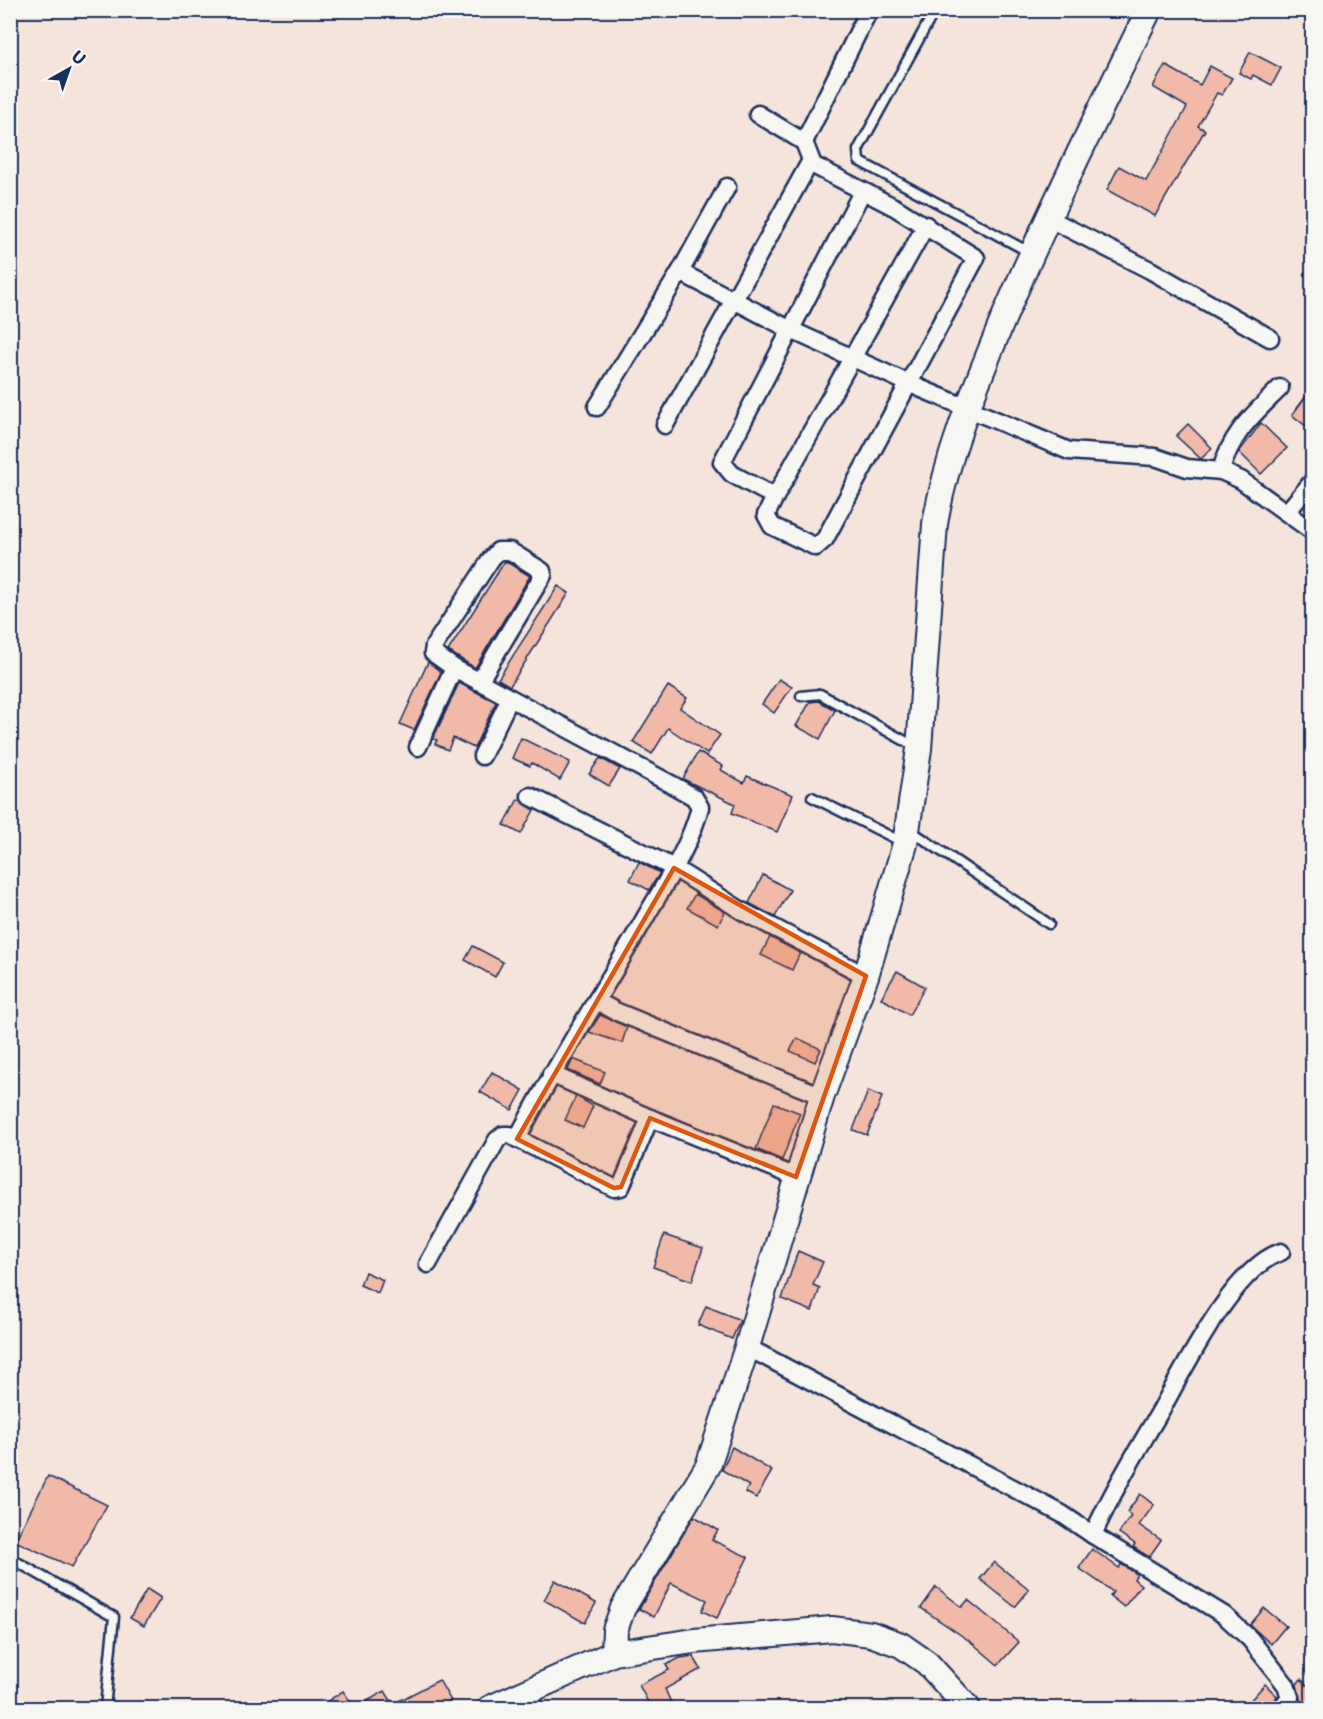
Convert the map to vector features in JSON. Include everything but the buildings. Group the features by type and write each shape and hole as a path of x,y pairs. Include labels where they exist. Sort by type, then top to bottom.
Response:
{"street":[{"path":"804,142 869,10"},
{"path":"614,1653 615,1630 624,1608 708,1466 747,1347 822,1096 866,976 906,836 919,749 935,524 941,489 966,408 1031,254 1149,10"},
{"path":"758,114 804,142 810,162 926,225 976,258 910,384 821,544 816,547 810,545 772,526 766,515 926,225"},
{"path":"665,425 810,162"},
{"path":"597,406 680,272 727,187"},
{"path":"775,497 732,474 722,462 862,192"},
{"path":"1048,218 1150,270 1270,338"},
{"path":"680,272 791,330 910,384 1069,451 1155,458 1187,468 1221,471 1241,480 1312,531"},
{"path":"1221,471 1227,449 1244,424 1280,388"},
{"path":"1287,512 1312,482"},
{"path":"479,682 542,581 543,571 510,550 498,551 491,559 434,646 433,653 437,658 479,682 694,797 700,807 696,822 674,868 597,1001 551,1074 517,1139"},
{"path":"418,747 454,668"},
{"path":"482,756 510,698"},
{"path":"530,796 674,868 742,911 866,976"},
{"path":"597,1001 822,1096"},
{"path":"551,1074 650,1118 796,1177"},
{"path":"428,1264 497,1140 503,1135 517,1139 614,1188 621,1187 650,1118"},
{"path":"1093,1535 1108,1502 1195,1348 1232,1294 1256,1266 1281,1252"},
{"path":"747,1347 1062,1514 1216,1610 1236,1625 1286,1685 1290,1697 1281,1708"},
{"path":"490,1708 614,1653 784,1631 832,1629 871,1634 901,1645 927,1663 968,1708"}],"lane":[{"path":"935,10 858,150 859,161 1031,254"},
{"path":"801,696 820,694 919,749"},
{"path":"812,797 906,836 1049,924"},
{"path":"10,1558 114,1617 105,1708"}],"highlighted area":[{"path":"674,868 866,976 796,1177 650,1118 621,1187 614,1188 517,1139"}]}
